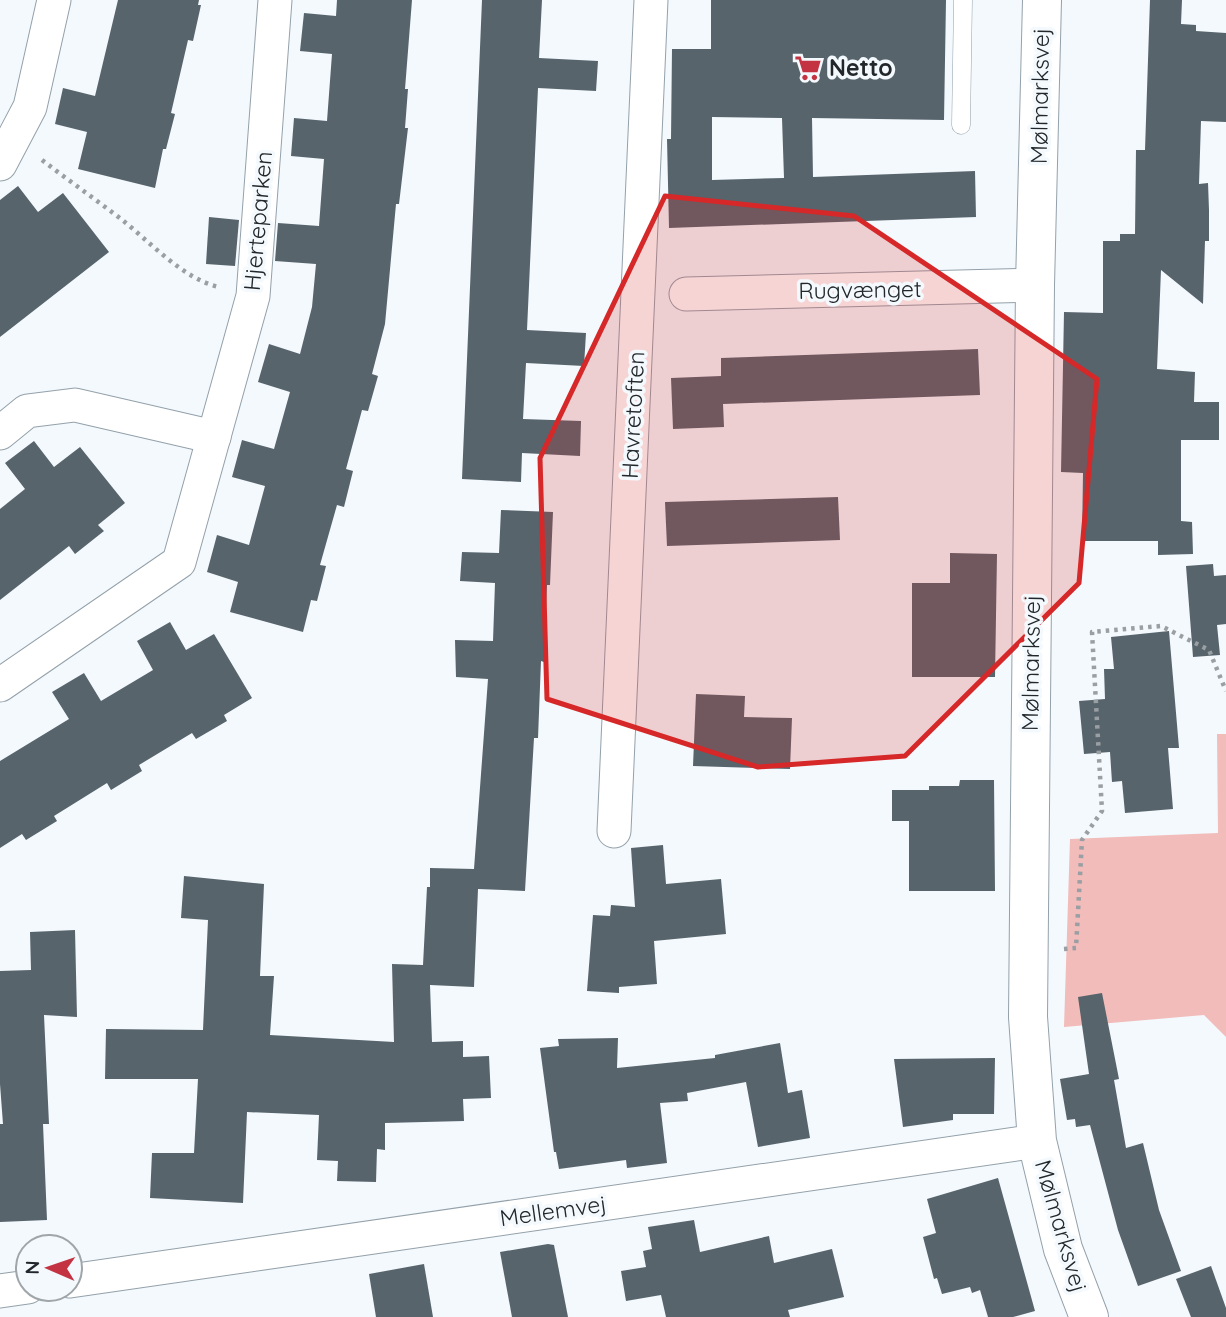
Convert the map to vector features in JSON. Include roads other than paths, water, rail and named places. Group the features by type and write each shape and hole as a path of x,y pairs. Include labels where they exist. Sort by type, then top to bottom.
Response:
{"street":[{"path":"7,151 30,107 54,0"},
{"name":"Hjerteparken","path":"0,685 179,562 253,296 275,0"},
{"name":"Havretoften","path":"614,831 651,0"},
{"name":"Mølmarksvej","path":"1042,0 1035,285 1027,1017 1037,1141 1063,1249 1089,1317"},
{"name":"Rugvænget","path":"686,294 1035,285"},
{"path":"0,433 27,411 75,405 214,437"},
{"name":"Mellemvej","path":"84,1279 1037,1141"}],"lane":[{"path":"961,125 962,0"}],"place":[{"name":"Netto","path":"808,68"}]}
